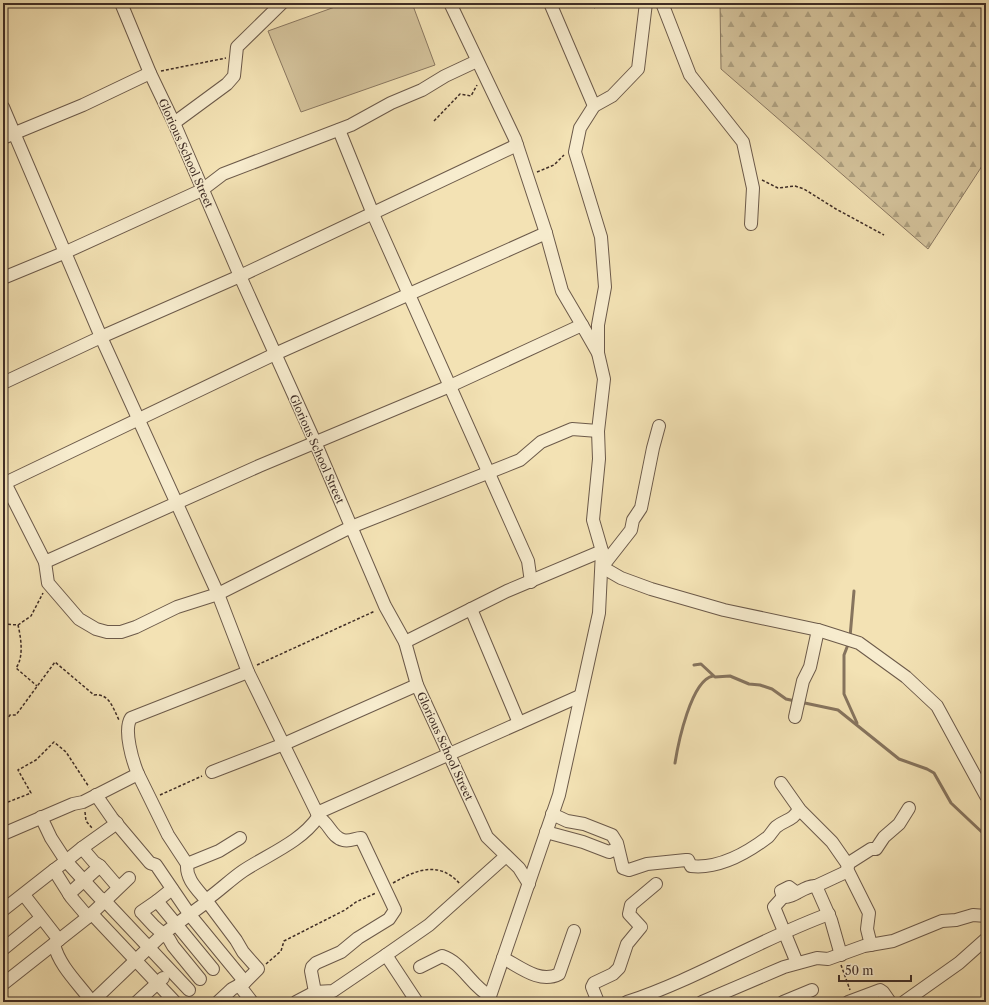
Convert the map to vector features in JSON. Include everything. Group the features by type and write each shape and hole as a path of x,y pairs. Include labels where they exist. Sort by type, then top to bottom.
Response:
{"street":[{"name":"Glorious School Street","path":"121,3 150,73 174,123 240,276 316,442 385,606 404,642 417,685 487,837 519,868 529,884"},
{"path":"174,123 227,84 234,76 237,47 282,3"},
{"path":"450,3 517,145 546,233 562,291 598,353"},
{"path":"550,3 594,106"},
{"path":"420,968 442,956 449,958 489,999 559,795 599,613 602,568 602,551 592,520 599,458 598,430 604,379 598,353 598,325 605,287 601,237 575,152 580,128 594,106 612,96 638,69 646,3"},
{"path":"662,3 690,75 743,142 753,188 751,224"},
{"path":"3,278 66,252 202,190 223,174 339,130 478,61"},
{"path":"8,136 83,105 150,73"},
{"path":"3,107 8,136 66,252 101,337 178,503 218,594 248,672 318,815 325,821 336,836 342,840 349,841 361,838 386,888 395,910 393,914 358,938 341,952 316,963 311,971 314,992"},
{"path":"339,130 373,214 528,561 531,582"},
{"path":"3,383 101,337 240,276 517,145"},
{"path":"546,233 275,354 4,482 45,562 48,583 79,619 96,629 107,632 121,632 136,627 177,607 218,594 351,527 488,474 520,460 541,442 572,430 598,430"},
{"path":"45,562 316,442 450,386 582,325"},
{"path":"602,568 631,530 633,520 641,508 653,448 660,426"},
{"path":"404,642 507,591 602,551"},
{"path":"602,568 621,578 724,610 818,630 859,643 906,676 937,706 986,796"},
{"path":"471,609 520,723"},
{"path":"795,717 798,701 810,667 818,630"},
{"path":"218,1002 232,989 242,984 258,969 243,952 236,940 190,881 187,873 187,864 168,835 130,755 128,725 131,718 248,672"},
{"path":"212,772 284,744 417,685"},
{"path":"24,895 56,942 55,950 76,984 92,1002 135,959 163,934 204,904 206,900 241,872 303,834 318,815 449,754 580,696"},
{"path":"3,834 73,804 83,802 138,774"},
{"path":"781,783 800,809 835,846 848,868 869,914 867,929 871,944"},
{"path":"96,795 116,823 150,863 156,865 190,915 225,959 252,1002"},
{"path":"797,963 774,907 783,897 797,893 812,886 816,886 848,868 871,850 876,849 884,836 902,820 909,808"},
{"path":"552,814 567,821 584,824 612,836 618,848 623,868 625,870 647,864 686,860 693,867 711,865 736,858 767,838 782,824 793,819 800,809"},
{"path":"41,817 51,838 66,861 149,946 189,990"},
{"path":"3,910 24,895 34,885 97,836 116,823"},
{"path":"546,832 609,852 618,848"},
{"path":"187,864 219,851 240,838"},
{"path":"82,848 118,887"},
{"path":"296,1002 314,992 333,991 386,955 429,925 506,856"},
{"path":"69,894 100,866"},
{"path":"54,870 69,894 113,936 175,1002 225,959"},
{"path":"3,984 90,915 118,887 130,878"},
{"path":"598,1002 592,987 594,983 613,974 619,968 627,944 641,927 629,914 631,905 656,884"},
{"path":"816,886 829,914 840,956"},
{"path":"113,936 127,923 172,889"},
{"path":"157,901 170,920 177,924 213,969"},
{"path":"141,912 169,939 200,979"},
{"path":"627,1002 658,992 829,914"},
{"path":"702,1002 784,967 797,963 817,958 828,959 871,944 893,941 942,921 956,920 973,915 986,916"},
{"path":"3,949 41,918"},
{"path":"196,948 224,924"},
{"path":"503,958 529,973 542,978 553,977 559,974 574,931"},
{"path":"904,1002 959,963 986,939"},
{"path":"386,955 417,1002"},
{"path":"137,1002 171,971"},
{"path":"783,1002 812,990"},
{"path":"850,1001 867,999 882,991 890,1002"}],"path":[{"path":"594,8 601,3"},
{"path":"976,3 986,5"},
{"path":"150,73 227,58 237,47"},
{"path":"434,121 460,94 471,96 484,75"},
{"path":"525,171 531,174 554,165 566,153 575,152"},
{"path":"750,177 778,188 794,186 804,189 836,210 884,234"},
{"path":"3,624 18,625 30,616 48,583"},
{"path":"248,672 253,667 385,606"},
{"path":"18,625 21,639 19,663 16,668 38,686"},
{"path":"3,725 10,715 16,715 55,662 94,695 101,694 108,699 120,722 123,725 128,725"},
{"path":"3,804 31,793 18,770 36,760 54,742 66,752 92,793 96,795"},
{"path":"151,799 212,772"},
{"path":"83,802 85,802 86,821 97,836"},
{"path":"258,969 281,950 284,941 419,870 435,870 451,875 467,892"},
{"path":"840,956 850,1001"}],"green space":[{"path":"346,3 412,3 435,65 301,112 268,31"},
{"path":"720,3 986,3 984,163 928,249 721,69"}],"waterway":[{"path":"850,637 854,591"},
{"path":"849,642 844,655 844,694 857,723"},
{"path":"694,665 701,664 715,677 730,676 749,684 760,685 772,689 786,699 795,701"},
{"path":"675,763 679,742 692,700 705,680 713,676"},
{"path":"800,702 838,710 899,759 934,773 951,803 986,836"}]}
